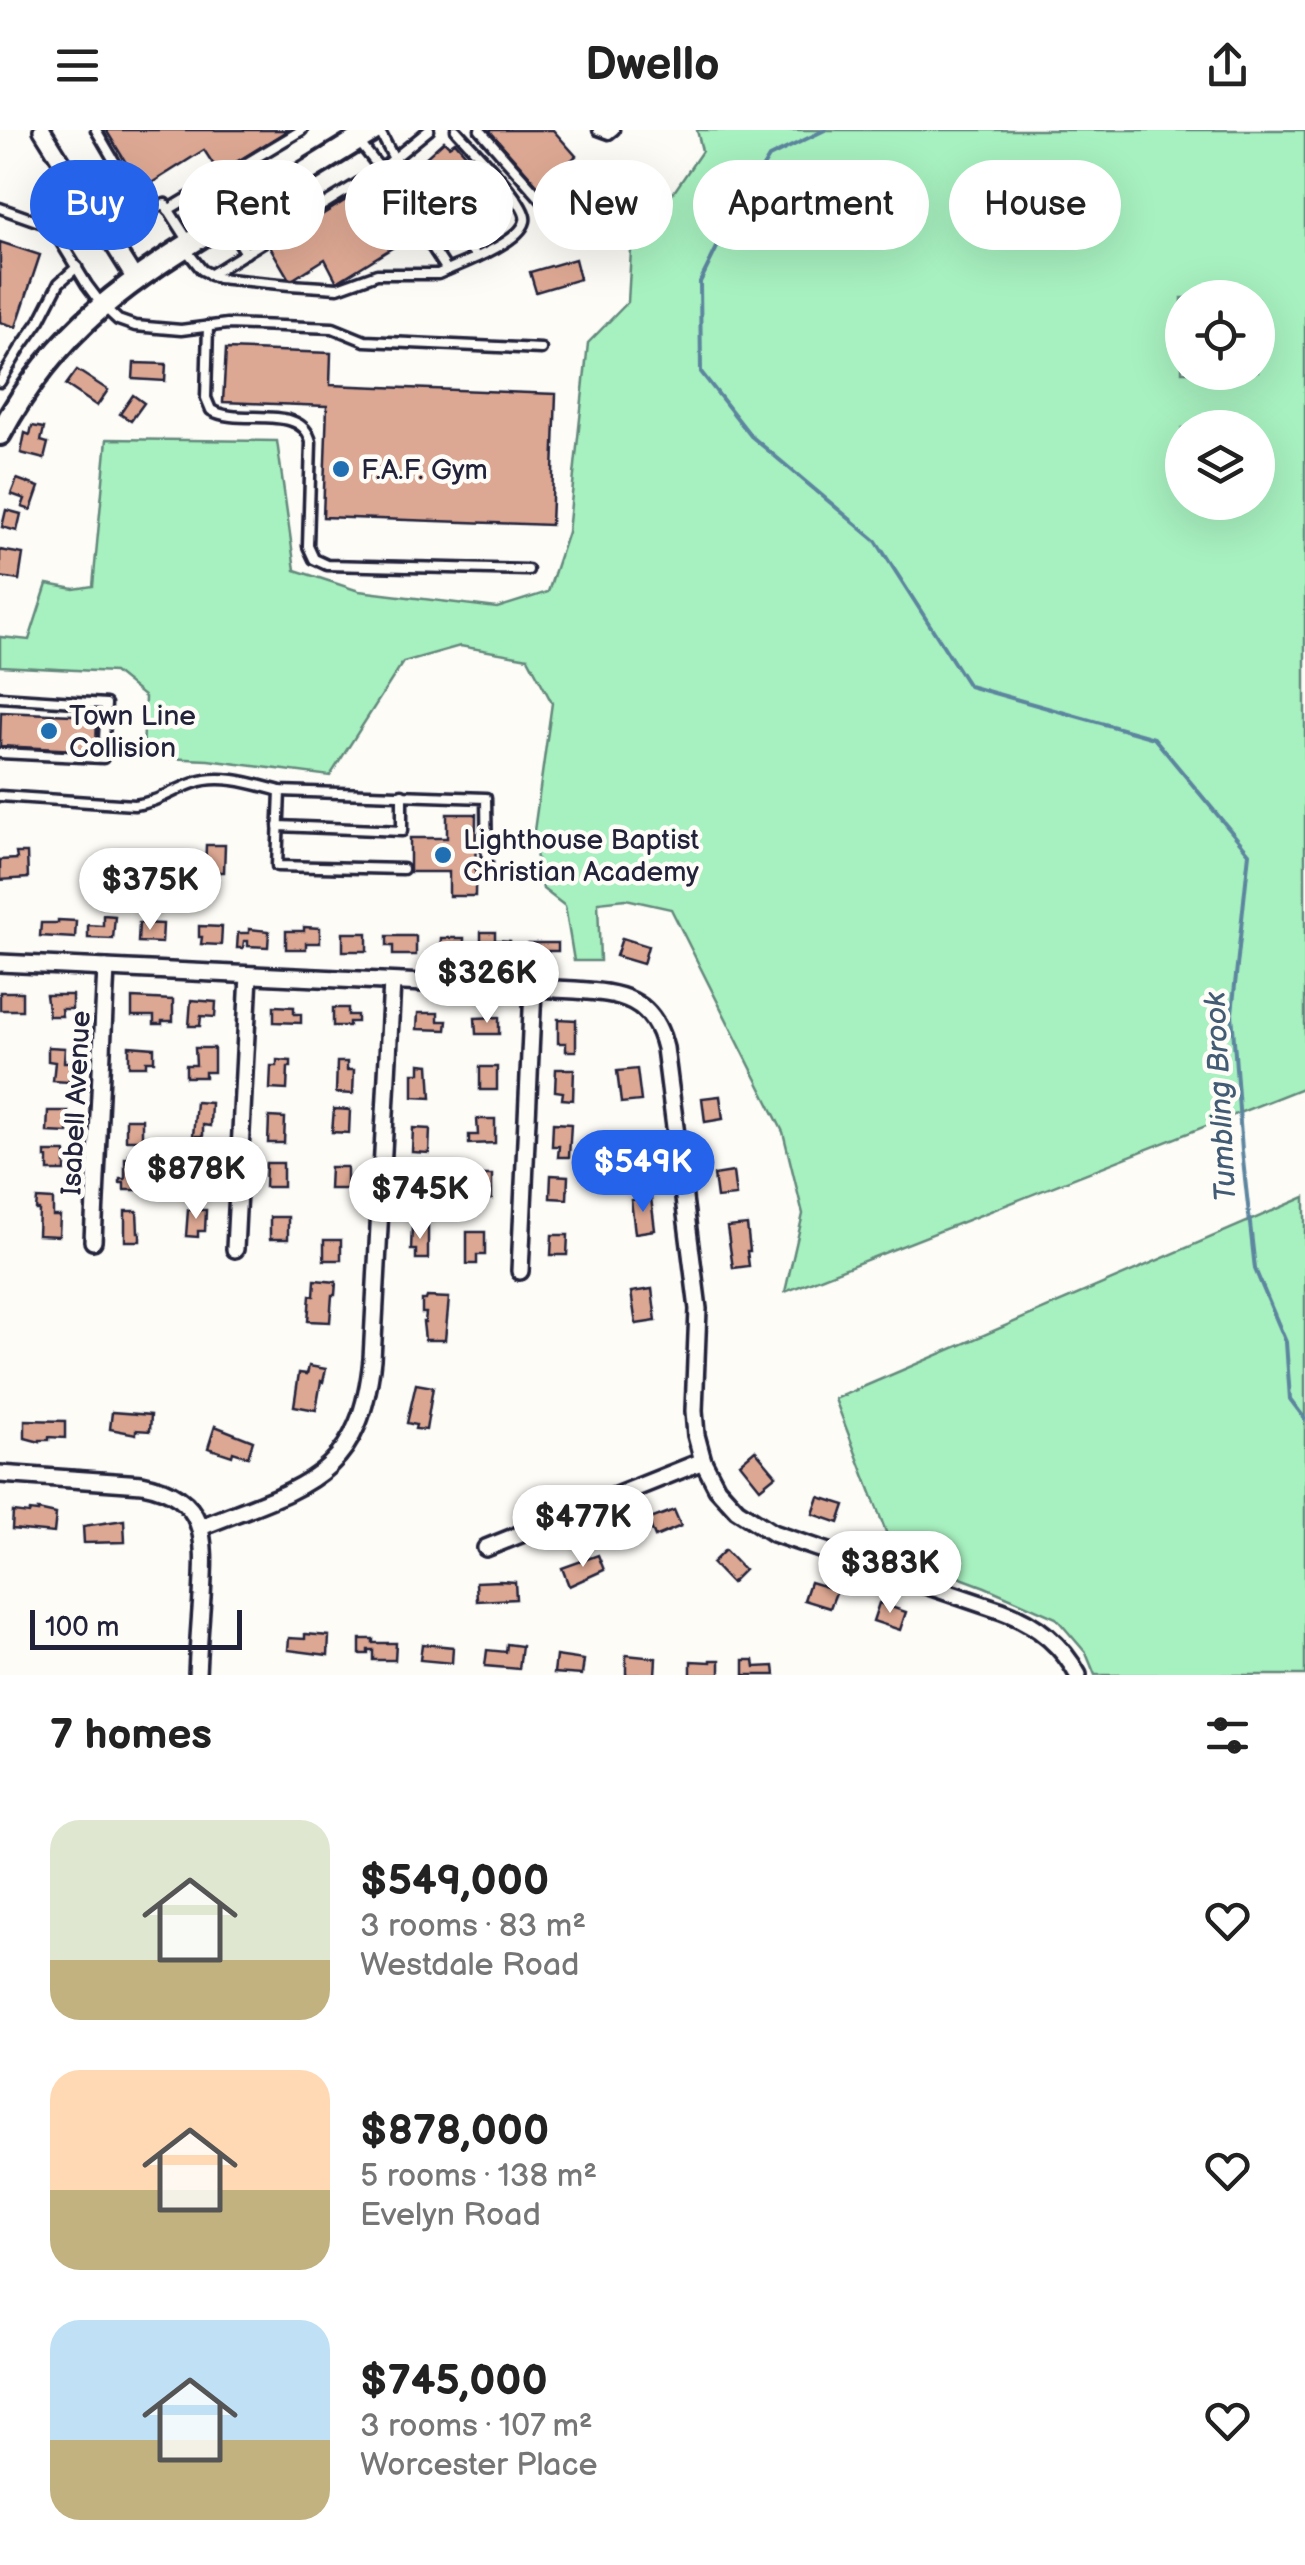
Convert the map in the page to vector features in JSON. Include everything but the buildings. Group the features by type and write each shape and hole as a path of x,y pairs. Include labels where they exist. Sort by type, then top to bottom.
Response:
{"main road":[{"path":"325,161 370,133"},
{"path":"0,434 46,362 72,333 135,279 179,250"}],"street":[{"path":"42,130 135,279"},
{"path":"0,962 597,992 626,997 646,1011 660,1033 668,1069 698,1309 696,1435 702,1461 726,1500 748,1520 785,1538 1014,1615 1050,1639 1078,1675"},
{"name":"Isabell Avenue","path":"93,1241 106,968"},
{"path":"235,1249 248,975"},
{"path":"201,1527 318,1477 336,1460 362,1414 372,1359 392,982"},
{"path":"520,1271 533,989"},
{"path":"486,1548 702,1461"},
{"path":"0,1474 156,1487 185,1502 201,1527 204,1563 196,1675"}],"lane":[{"path":"96,130 144,212 165,204 179,230"},
{"path":"168,210 302,130"},
{"path":"391,160 429,130"},
{"path":"189,250 195,263 210,275 338,288 377,274 438,274 477,257 504,244 523,227 526,215 521,204 456,130"},
{"path":"480,130 533,190"},
{"path":"598,130 609,134 614,130"},
{"path":"370,133 477,257"},
{"path":"370,133 378,160"},
{"path":"210,275 345,191"},
{"path":"0,208 51,226 102,305 118,320 135,326 181,330 227,324 332,328 365,341 541,349"},
{"path":"435,250 448,270"},
{"path":"0,382 59,282 77,267"},
{"path":"208,326 206,398 211,410 223,416 293,420 309,432 308,546 314,559 328,565 528,570"},
{"path":"0,696 106,704 103,758 0,753"},
{"path":"0,796 134,806 194,782 210,780 253,783 280,791 486,798 487,871"},
{"path":"280,791 277,866 402,869"},
{"path":"278,826 402,832 402,794"}],"green space":[{"path":"697,130 1305,130 1305,1087 785,1292 803,1214 783,1132 671,909 626,899 598,902 600,961 574,961 565,906 543,889 533,838 552,703 528,658 460,646 403,662 330,776 208,760 143,757 145,697 114,672 0,666 0,637 29,640 47,584 74,589 93,586 107,439 277,441 295,570 359,591 497,608 548,592 568,532 588,343 628,302 631,250 673,250 673,194 693,164 693,250 929,250 929,160 696,160 702,151"},
{"path":"1305,1197 1305,1675 1095,1675 1086,1653 1056,1618 894,1553 835,1399"}],"waterway":[{"name":"Tumbling Brook","path":"825,130 769,157 728,225 700,282 701,372 751,436 876,541 969,686 1154,738 1249,853 1232,1013 1242,1151 1255,1269 1286,1342 1290,1399 1305,1419"}],"place":[{"name":"F.A.F. Gym","path":"341,469"},
{"name":"Town Line Collision","path":"49,731"},
{"name":"Lighthouse Baptist Christian Academy","path":"443,855"}]}
